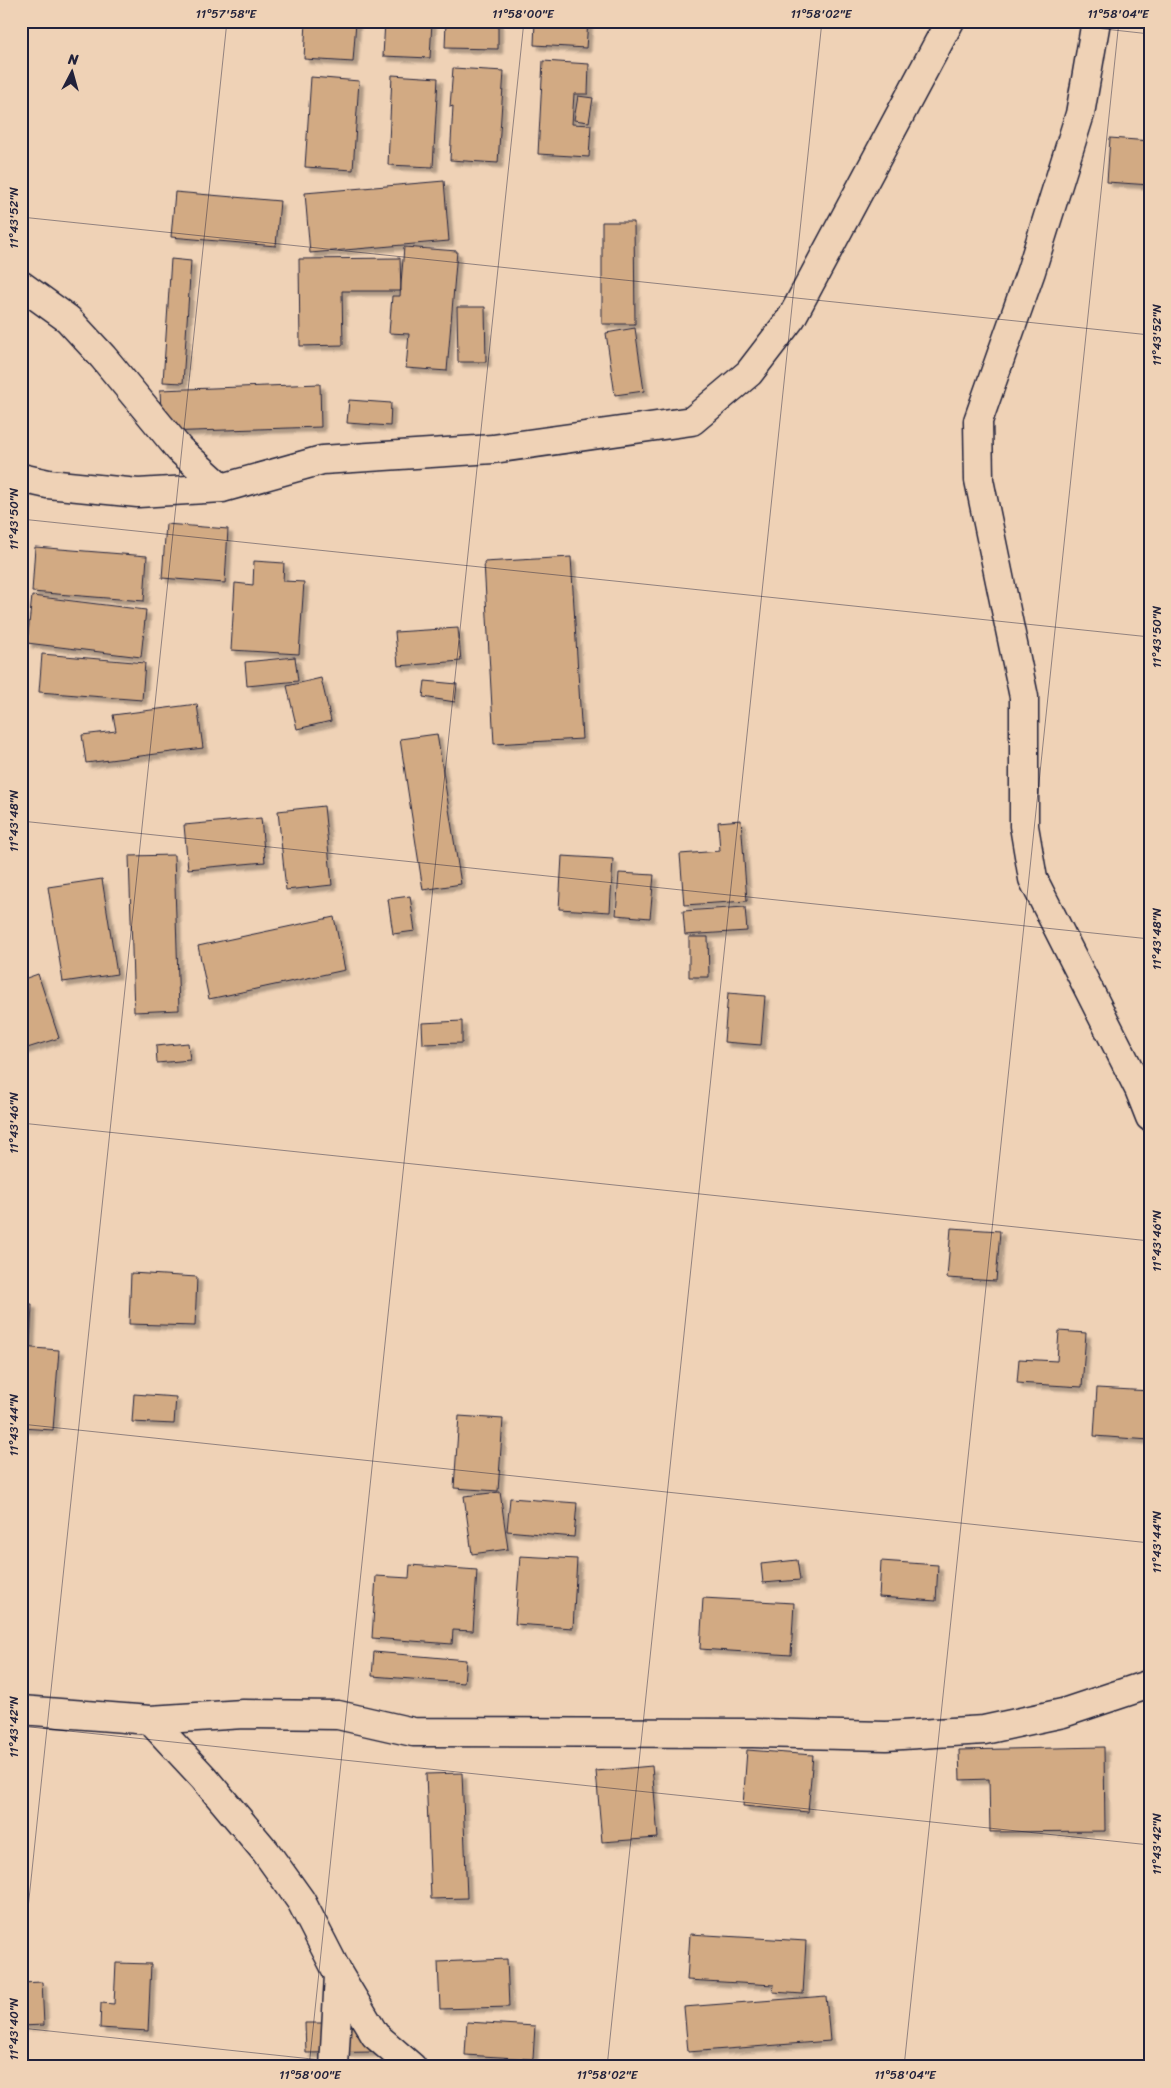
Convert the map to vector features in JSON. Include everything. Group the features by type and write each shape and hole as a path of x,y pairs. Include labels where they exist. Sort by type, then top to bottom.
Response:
{"street":[{"path":"21,478 48,484 138,493 222,488 322,460 493,448 692,420 749,373 792,317 950,21"},
{"path":"1096,21 1080,114 1031,272 978,421 979,480 1024,697 1024,826 1033,879 1139,1089 1150,1117"},
{"path":"21,285 68,319 103,356 179,449 222,488"},
{"path":"21,498 48,484"},
{"path":"21,1710 150,1720 243,1714 338,1715 413,1732 752,1733 886,1736 984,1730 1063,1713 1150,1684"},
{"path":"150,1720 204,1778 266,1852 301,1900 339,1975 375,2035 412,2067"},
{"path":"334,2067 339,1975"}],"building":[{"path":"306,21 356,21 353,62 304,59"},
{"path":"385,21 432,21 430,58 383,56"},
{"path":"446,21 498,21 498,49 445,48"},
{"path":"535,21 588,21 586,48 534,45"},
{"path":"543,61 589,64 588,94 574,94 572,124 591,125 589,157 538,154"},
{"path":"453,68 504,71 498,163 450,160 453,106 450,107"},
{"path":"392,75 438,78 433,167 388,165"},
{"path":"311,77 359,81 353,170 305,167"},
{"path":"578,96 593,98 589,122 574,120"},
{"path":"1110,138 1150,141 1150,185 1107,182"},
{"path":"444,181 449,241 310,253 305,193"},
{"path":"175,192 280,201 276,246 171,237"},
{"path":"602,222 634,222 635,324 602,324"},
{"path":"404,247 457,251 447,371 406,368 409,334 389,333 392,296 400,296"},
{"path":"400,258 401,291 342,291 343,345 300,346 299,259"},
{"path":"171,259 191,261 183,383 163,382"},
{"path":"457,307 485,307 486,362 458,362"},
{"path":"635,328 644,391 615,395 606,333"},
{"path":"320,384 321,427 162,432 160,390"},
{"path":"349,400 391,403 390,426 347,423"},
{"path":"166,524 228,529 225,583 162,578"},
{"path":"35,547 147,556 144,601 32,592"},
{"path":"571,557 582,739 494,744 484,562"},
{"path":"254,561 284,563 283,581 304,582 299,654 231,650 235,583 253,585"},
{"path":"32,596 146,610 141,657 27,643"},
{"path":"458,628 461,661 398,666 395,632"},
{"path":"42,654 145,663 142,700 39,692"},
{"path":"295,657 298,681 247,686 245,662"},
{"path":"321,678 331,721 297,729 287,686"},
{"path":"425,681 457,684 455,702 423,697"},
{"path":"197,704 203,748 86,763 82,735 116,731 113,715"},
{"path":"437,734 461,884 423,890 400,739"},
{"path":"324,806 332,885 286,890 278,811"},
{"path":"261,818 265,862 188,869 184,825"},
{"path":"741,820 747,901 684,905 680,854 720,851 718,822"},
{"path":"174,855 179,1010 134,1012 129,856"},
{"path":"562,856 613,859 610,912 559,909"},
{"path":"619,873 654,875 650,918 616,915"},
{"path":"102,879 117,974 63,982 48,887"},
{"path":"410,896 415,931 393,934 388,899"},
{"path":"745,907 747,931 685,935 683,911"},
{"path":"334,917 345,970 209,999 198,946"},
{"path":"689,937 708,937 709,977 689,977"},
{"path":"38,974 59,1038 21,1050 21,980"},
{"path":"728,993 765,996 761,1045 724,1042"},
{"path":"462,1021 462,1043 423,1044 422,1023"},
{"path":"188,1043 190,1060 157,1063 156,1046"},
{"path":"951,1228 1000,1231 996,1281 947,1278"},
{"path":"131,1273 197,1277 195,1326 129,1324"},
{"path":"21,1304 32,1304 30,1346 21,1346"},
{"path":"1059,1331 1086,1333 1082,1387 1017,1383 1019,1359 1057,1361"},
{"path":"21,1347 59,1350 53,1430 21,1428"},
{"path":"1097,1388 1150,1391 1150,1440 1094,1436"},
{"path":"134,1394 176,1397 174,1424 132,1422"},
{"path":"459,1416 503,1419 498,1491 454,1488"},
{"path":"500,1492 508,1549 472,1554 464,1496"},
{"path":"510,1498 577,1503 574,1537 507,1531"},
{"path":"520,1556 577,1559 573,1628 515,1624"},
{"path":"797,1560 800,1580 763,1583 761,1564"},
{"path":"881,1561 938,1565 936,1601 879,1597"},
{"path":"410,1565 477,1570 473,1631 453,1630 452,1644 372,1638 376,1576 409,1578"},
{"path":"703,1598 794,1603 791,1655 700,1649"},
{"path":"374,1652 466,1660 464,1683 372,1676"},
{"path":"1104,1747 1105,1831 990,1832 989,1779 960,1780 959,1750"},
{"path":"747,1750 813,1755 808,1812 743,1806"},
{"path":"652,1766 658,1838 602,1842 596,1771"},
{"path":"462,1773 467,1898 431,1899 426,1774"},
{"path":"690,1934 806,1941 803,1994 773,1992 774,1985 687,1980"},
{"path":"507,1959 509,2007 440,2009 438,1962"},
{"path":"116,1963 151,1964 148,2031 100,2028 101,2003 114,2004"},
{"path":"42,1982 44,2025 21,2026 21,1983"},
{"path":"826,1996 830,2041 688,2052 684,2007"},
{"path":"467,2022 535,2026 533,2059 465,2055"},
{"path":"305,2023 372,2023 372,2052 306,2053"}]}
